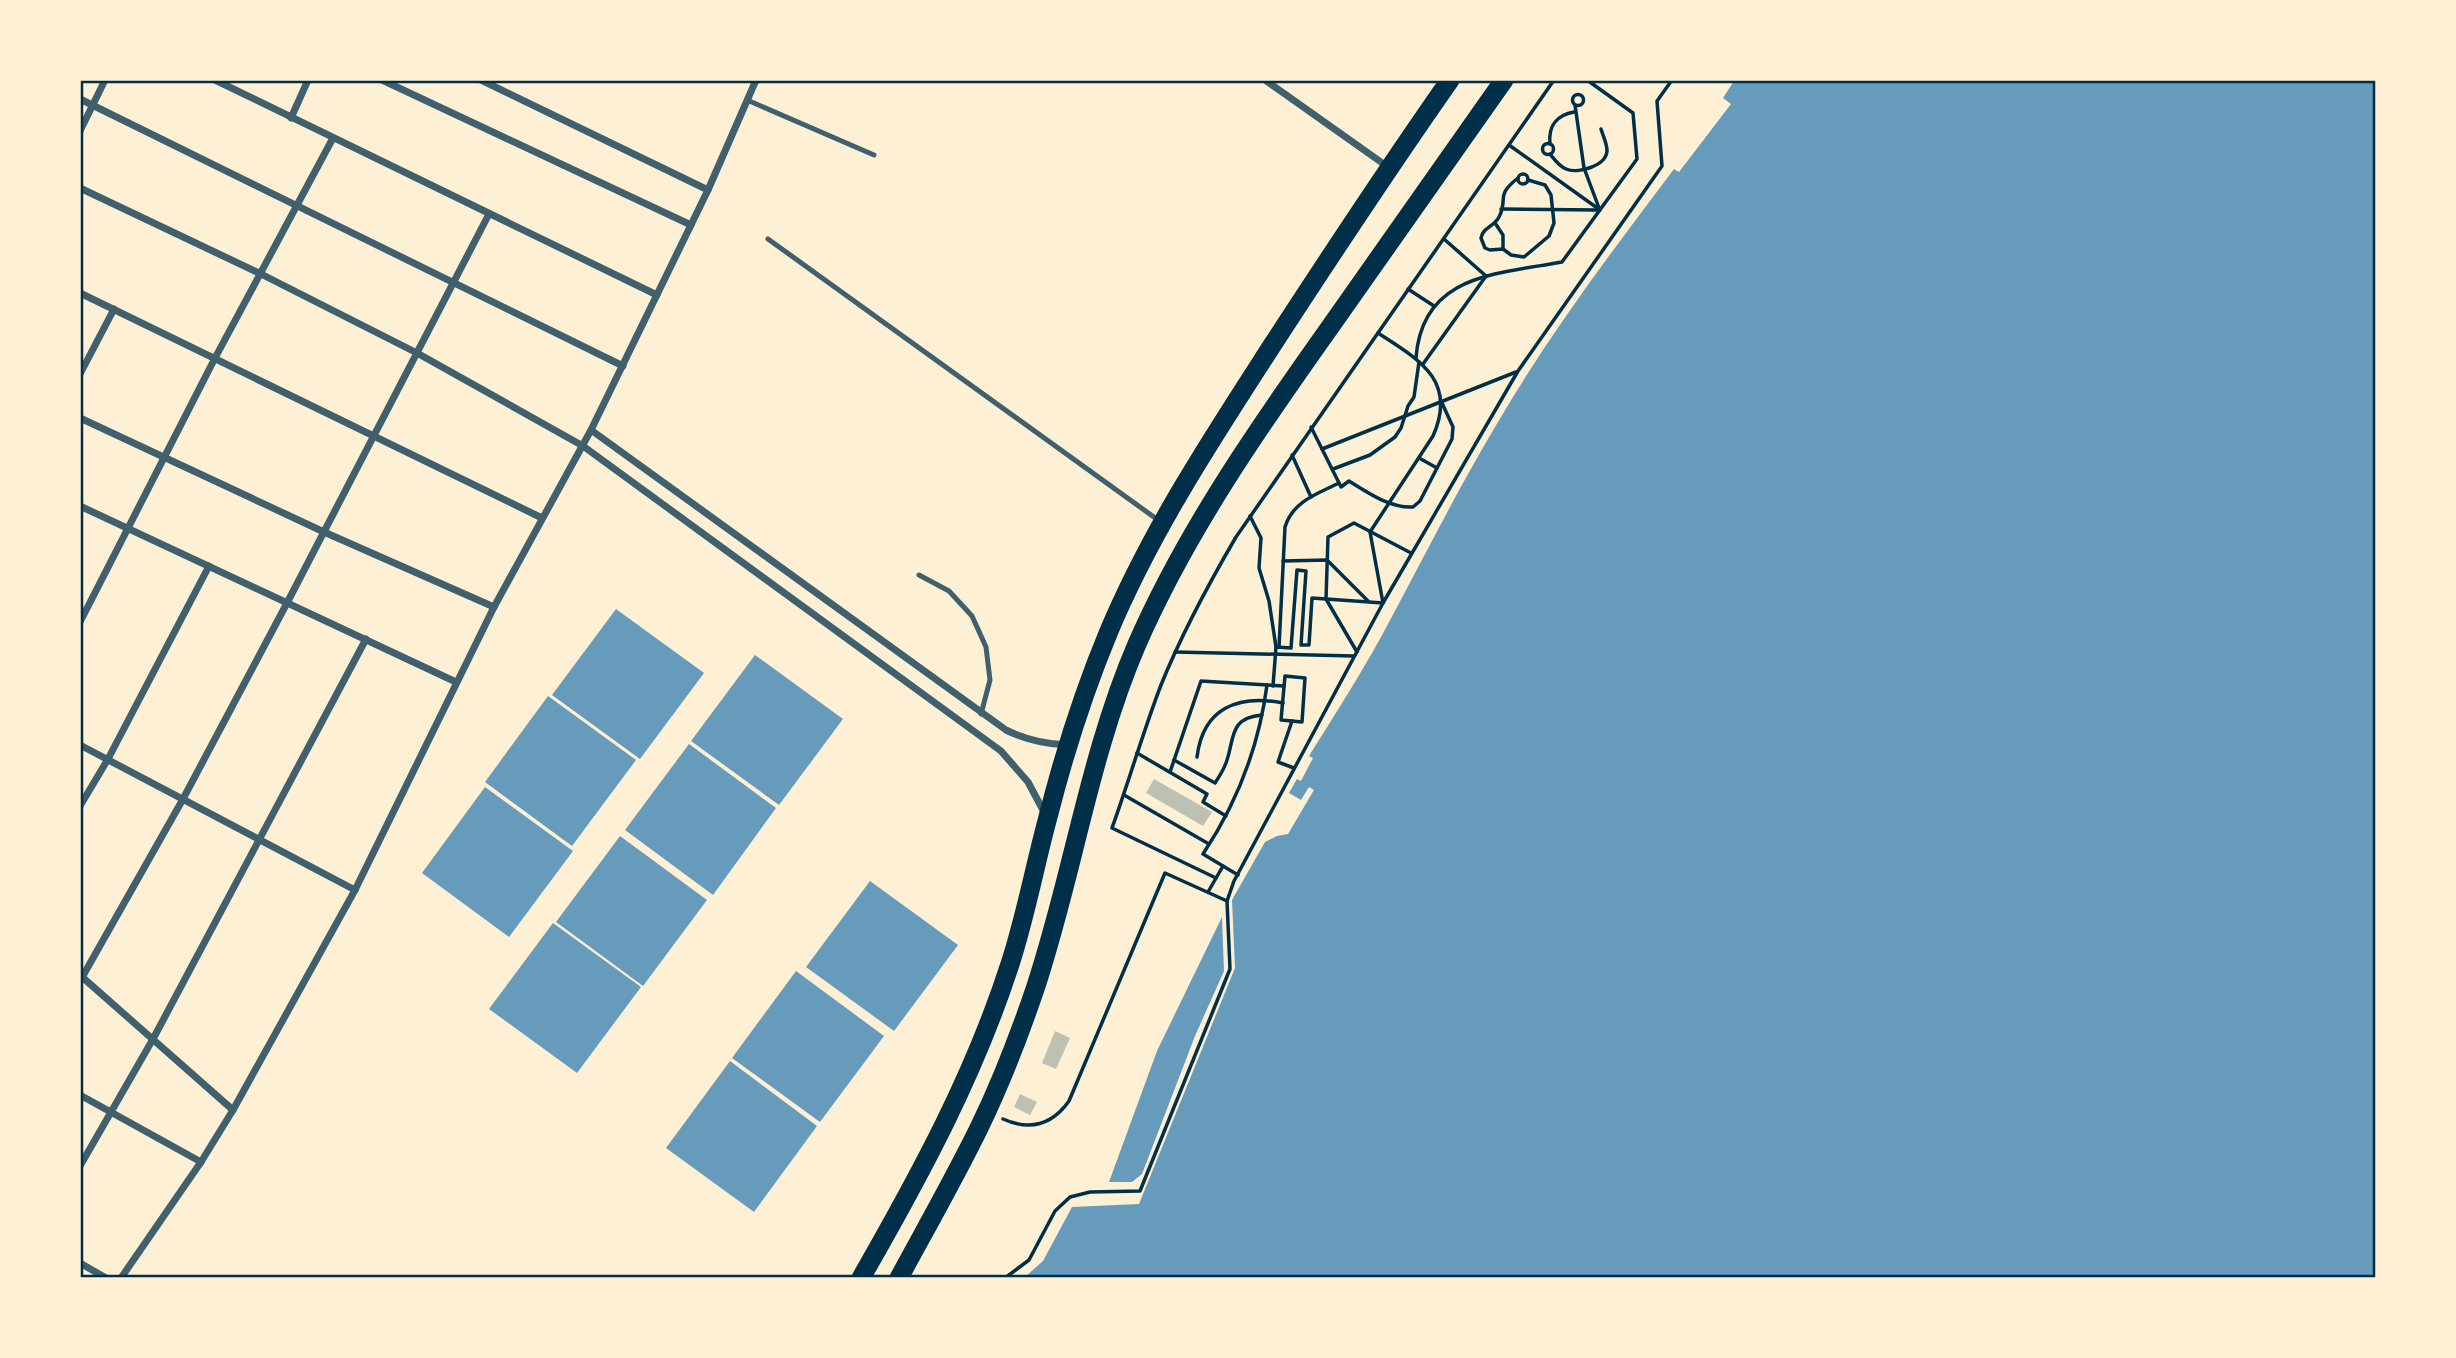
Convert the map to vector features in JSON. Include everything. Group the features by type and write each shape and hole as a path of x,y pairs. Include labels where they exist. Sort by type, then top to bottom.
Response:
{"highway":[{"path":"861,1278 915,1183 969,1074 1012,960 1068,745 1109,631 1161,522 1388,168 1450,80"},
{"path":"899,1278 980,1126 1010,1058 1058,912 1113,707 1165,584 1207,510 1286,389 1504,80"}],"street":[{"path":"80,131 105,80"},
{"path":"215,80 657,295"},
{"path":"291,118 308,80"},
{"path":"382,80 691,225"},
{"path":"481,80 708,190"},
{"path":"123,1275 201,1162 233,1110 355,890 494,607 583,446 623,366 708,190 756,80"},
{"path":"1265,80 1388,168"},
{"path":"80,99 623,366"},
{"path":"80,622 163,457 333,138"},
{"path":"80,188 418,352 583,446 1001,751 1028,782 1047,819"},
{"path":"233,1110 81,978 183,799 489,214"},
{"path":"80,293 542,518"},
{"path":"80,374 114,309"},
{"path":"80,418 324,532 494,607"},
{"path":"591,430 981,714 1025,740 1068,745"},
{"path":"80,506 456,682"},
{"path":"80,806 108,759 209,566"},
{"path":"80,1166 152,1039 366,639"},
{"path":"80,744 355,890"},
{"path":"80,1095 201,1162"},
{"path":"80,1263 106,1278"}],"lane":[{"path":"747,100 874,155"},
{"path":"768,239 1161,522"},
{"path":"919,575 949,591 972,616 986,647 990,680 981,714"},
{"path":"123,1275 133,1278"}],"path":[{"path":"1216,878 1112,828 1175,652 1214,573 1250,516 1555,80"},
{"path":"1332,469 1359,460 1395,437 1414,397 1420,361 1421,331 1434,306 1459,285 1486,276 1562,262 1637,159 1633,113 1587,80"},
{"path":"1005,1278 1029,1260 1055,1211 1070,1197 1090,1192 1140,1191 1230,969 1227,901 1238,875 1383,603 1518,371 1662,166 1657,101 1672,80"},
{"path":"1575,105 1584,167 1600,210"},
{"path":"1550,154 1554,149 1550,144 1550,129 1554,122 1566,113 1574,112"},
{"path":"1550,144 1546,143 1542,149 1564,169 1570,171 1597,166 1605,157 1606,145 1601,129"},
{"path":"1510,145 1600,210"},
{"path":"1524,174 1528,180 1540,182 1549,190 1553,210 1553,230 1532,253 1524,257 1515,257 1503,249 1490,250 1482,243 1482,233 1495,223 1501,209 1504,191 1524,174"},
{"path":"1501,209 1600,210"},
{"path":"1495,223 1503,235 1503,249"},
{"path":"1444,239 1486,276"},
{"path":"1420,361 1486,276"},
{"path":"1408,289 1434,306"},
{"path":"1311,427 1341,487 1349,481 1390,503 1409,507 1417,505 1450,444 1453,433 1434,379 1420,361 1378,333"},
{"path":"1322,449 1518,371"},
{"path":"1383,603 1370,531 1438,425 1441,402"},
{"path":"1292,455 1311,497"},
{"path":"1419,457 1437,468"},
{"path":"1273,685 1287,519 1297,506 1339,483"},
{"path":"1250,516 1261,538 1259,568 1278,647"},
{"path":"1355,654 1326,599 1328,537 1354,523 1411,553"},
{"path":"1283,561 1327,560 1369,603"},
{"path":"1278,647 1292,648 1297,570 1306,571 1301,645 1309,645 1312,598 1383,603"},
{"path":"1175,652 1355,654"},
{"path":"1285,676 1305,678 1302,722 1281,720 1283,703 1285,676"},
{"path":"1170,772 1200,681 1284,686"},
{"path":"1238,875 1203,854 1226,816 1248,766 1267,685"},
{"path":"1197,757 1203,733 1218,713 1240,702 1265,699 1283,703"},
{"path":"1174,760 1215,783 1226,764 1235,729 1247,718 1262,715"},
{"path":"1292,721 1278,762 1294,768"},
{"path":"1138,753 1208,794 1203,802 1226,816"},
{"path":"1124,795 1209,844"},
{"path":"1208,892 1223,866"},
{"path":"1013,1124 1024,1126 1045,1123 1055,1118 1069,1101 1165,873 1227,901"}],"water":[{"path":"1734,81 2375,81 2375,1277 1025,1277 1043,1261 1072,1207 1139,1204 1235,968 1232,900 1265,842 1288,834 1314,790 1309,787 1301,800 1289,793 1297,779 1301,781 1313,758 1309,756 1373,652 1467,475 1518,389 1560,324 1674,169 1679,172 1731,104 1723,98"},
{"path":"616,609 704,673 640,759 552,695"},
{"path":"755,655 843,719 779,805 691,741"},
{"path":"548,696 636,760 572,846 485,782"},
{"path":"689,744 776,808 713,895 625,830"},
{"path":"485,787 573,851 509,937 422,873"},
{"path":"620,836 707,900 643,986 556,922"},
{"path":"870,881 958,945 894,1031 806,967"},
{"path":"1222,917 1224,971 1195,1036 1142,1174 1132,1182 1109,1182 1157,1051"},
{"path":"553,923 641,987 577,1073 489,1009"},
{"path":"796,971 884,1036 820,1122 732,1058"},
{"path":"730,1061 817,1126 754,1212 666,1148"}],"building":[{"path":"1154,779 1212,812 1203,826 1146,793"},
{"path":"1055,1031 1070,1038 1056,1069 1042,1063"},
{"path":"1020,1094 1037,1102 1030,1115 1014,1107"}]}
